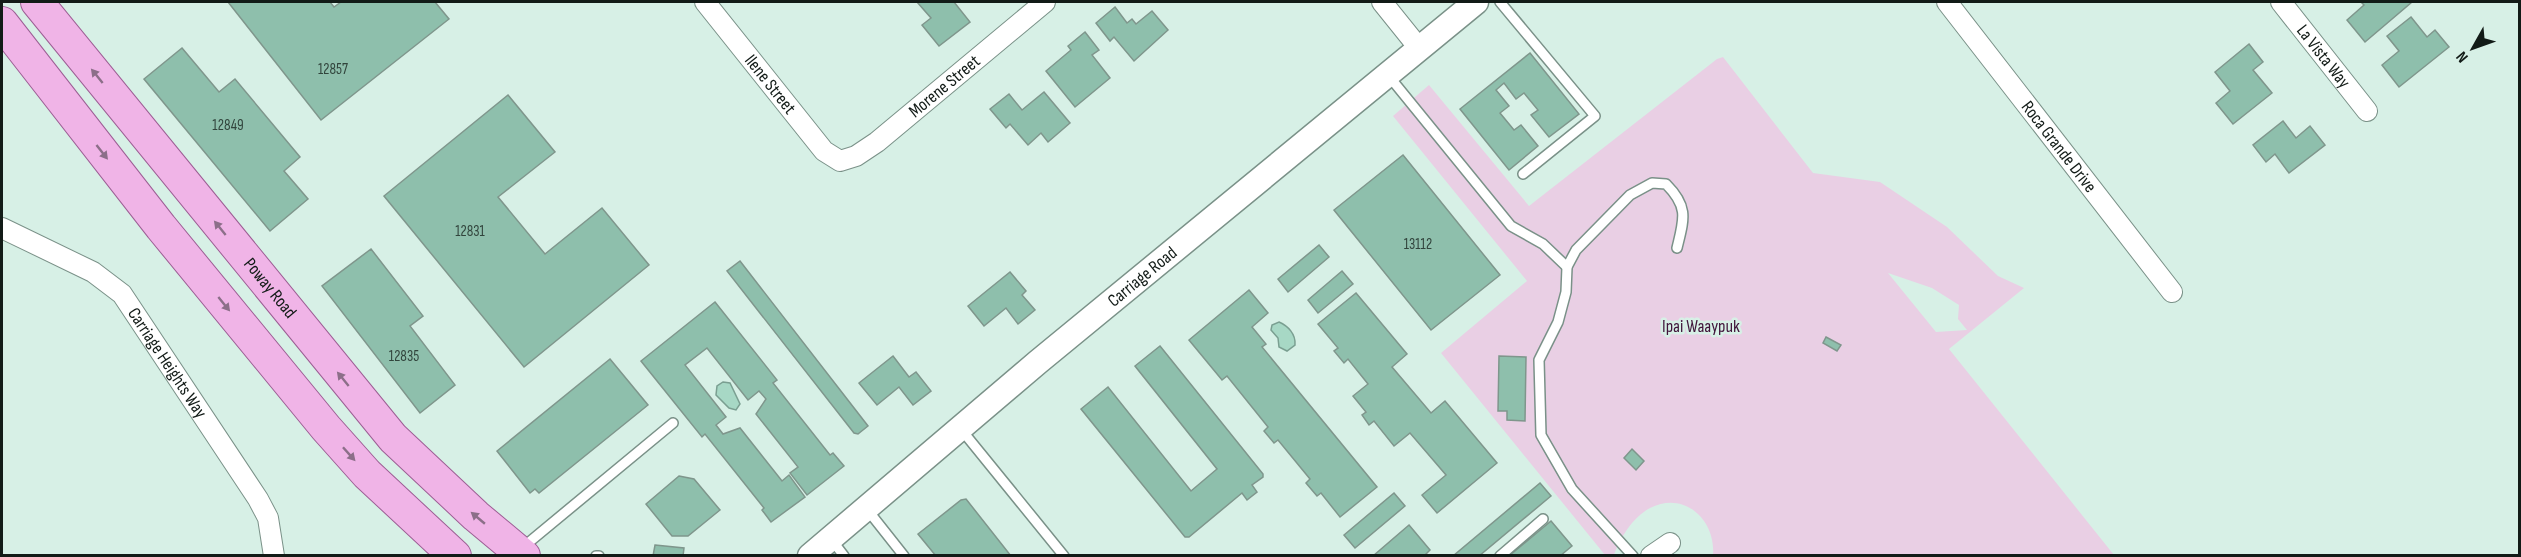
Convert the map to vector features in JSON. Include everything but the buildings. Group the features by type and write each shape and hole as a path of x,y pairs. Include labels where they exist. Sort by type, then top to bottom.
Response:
{"main road":[{"name":"Poway Road","path":"37,2 393,438 476,516 521,554"},
{"path":"2,23 161,227 326,428 367,474 455,555"}],"street":[{"name":"Ilene Street","path":"705,2 824,151 840,161"},
{"name":"Morene Street","path":"840,161 856,156 877,142 1042,2"},
{"path":"1382,2 1419,48"},
{"name":"Carriage Road","path":"810,555 837,547 866,508 1476,2"},
{"name":"Roca Grande Drive","path":"1947,2 2172,292"},
{"name":"La Vista Way","path":"2281,2 2367,111"},
{"name":"Carriage Heights Way","path":"2,228 93,272 122,294 258,499 268,518 274,555"},
{"path":"1651,555 1670,543"}],"lane":[{"path":"1500,2 1594,116 1523,174"},
{"path":"1387,75 1511,226 1544,244 1567,267"},
{"path":"1633,555 1572,489 1541,435 1539,360 1558,322 1566,292 1567,267 1576,250 1630,195 1652,183 1666,184 1679,197 1684,217 1677,248"},
{"path":"521,554 673,423"},
{"path":"960,429 1064,555"},
{"path":"866,508 904,555"},
{"path":"1500,555 1543,519"}],"green space":[{"name":"Ipai Waaypuk","path":"1723,57 1813,173 1880,182 1947,227 1998,276 2024,288 1949,349 2114,555 1713,555 1713,542 1704,520 1686,506 1663,503 1650,508 1638,517 1628,528 1614,555 1605,555 1441,353 1527,281 1393,116 1429,85 1529,206 1717,59","holes":["1888,273 1932,288 1959,305 1958,319 1967,330 1936,332"]}],"shaded area":[{"path":"1279,322 1288,328 1294,337 1295,345 1287,351 1279,347 1278,338 1271,330 1272,325"},
{"path":"723,382 730,383 740,404 736,410 729,408 716,395 717,386"}]}
